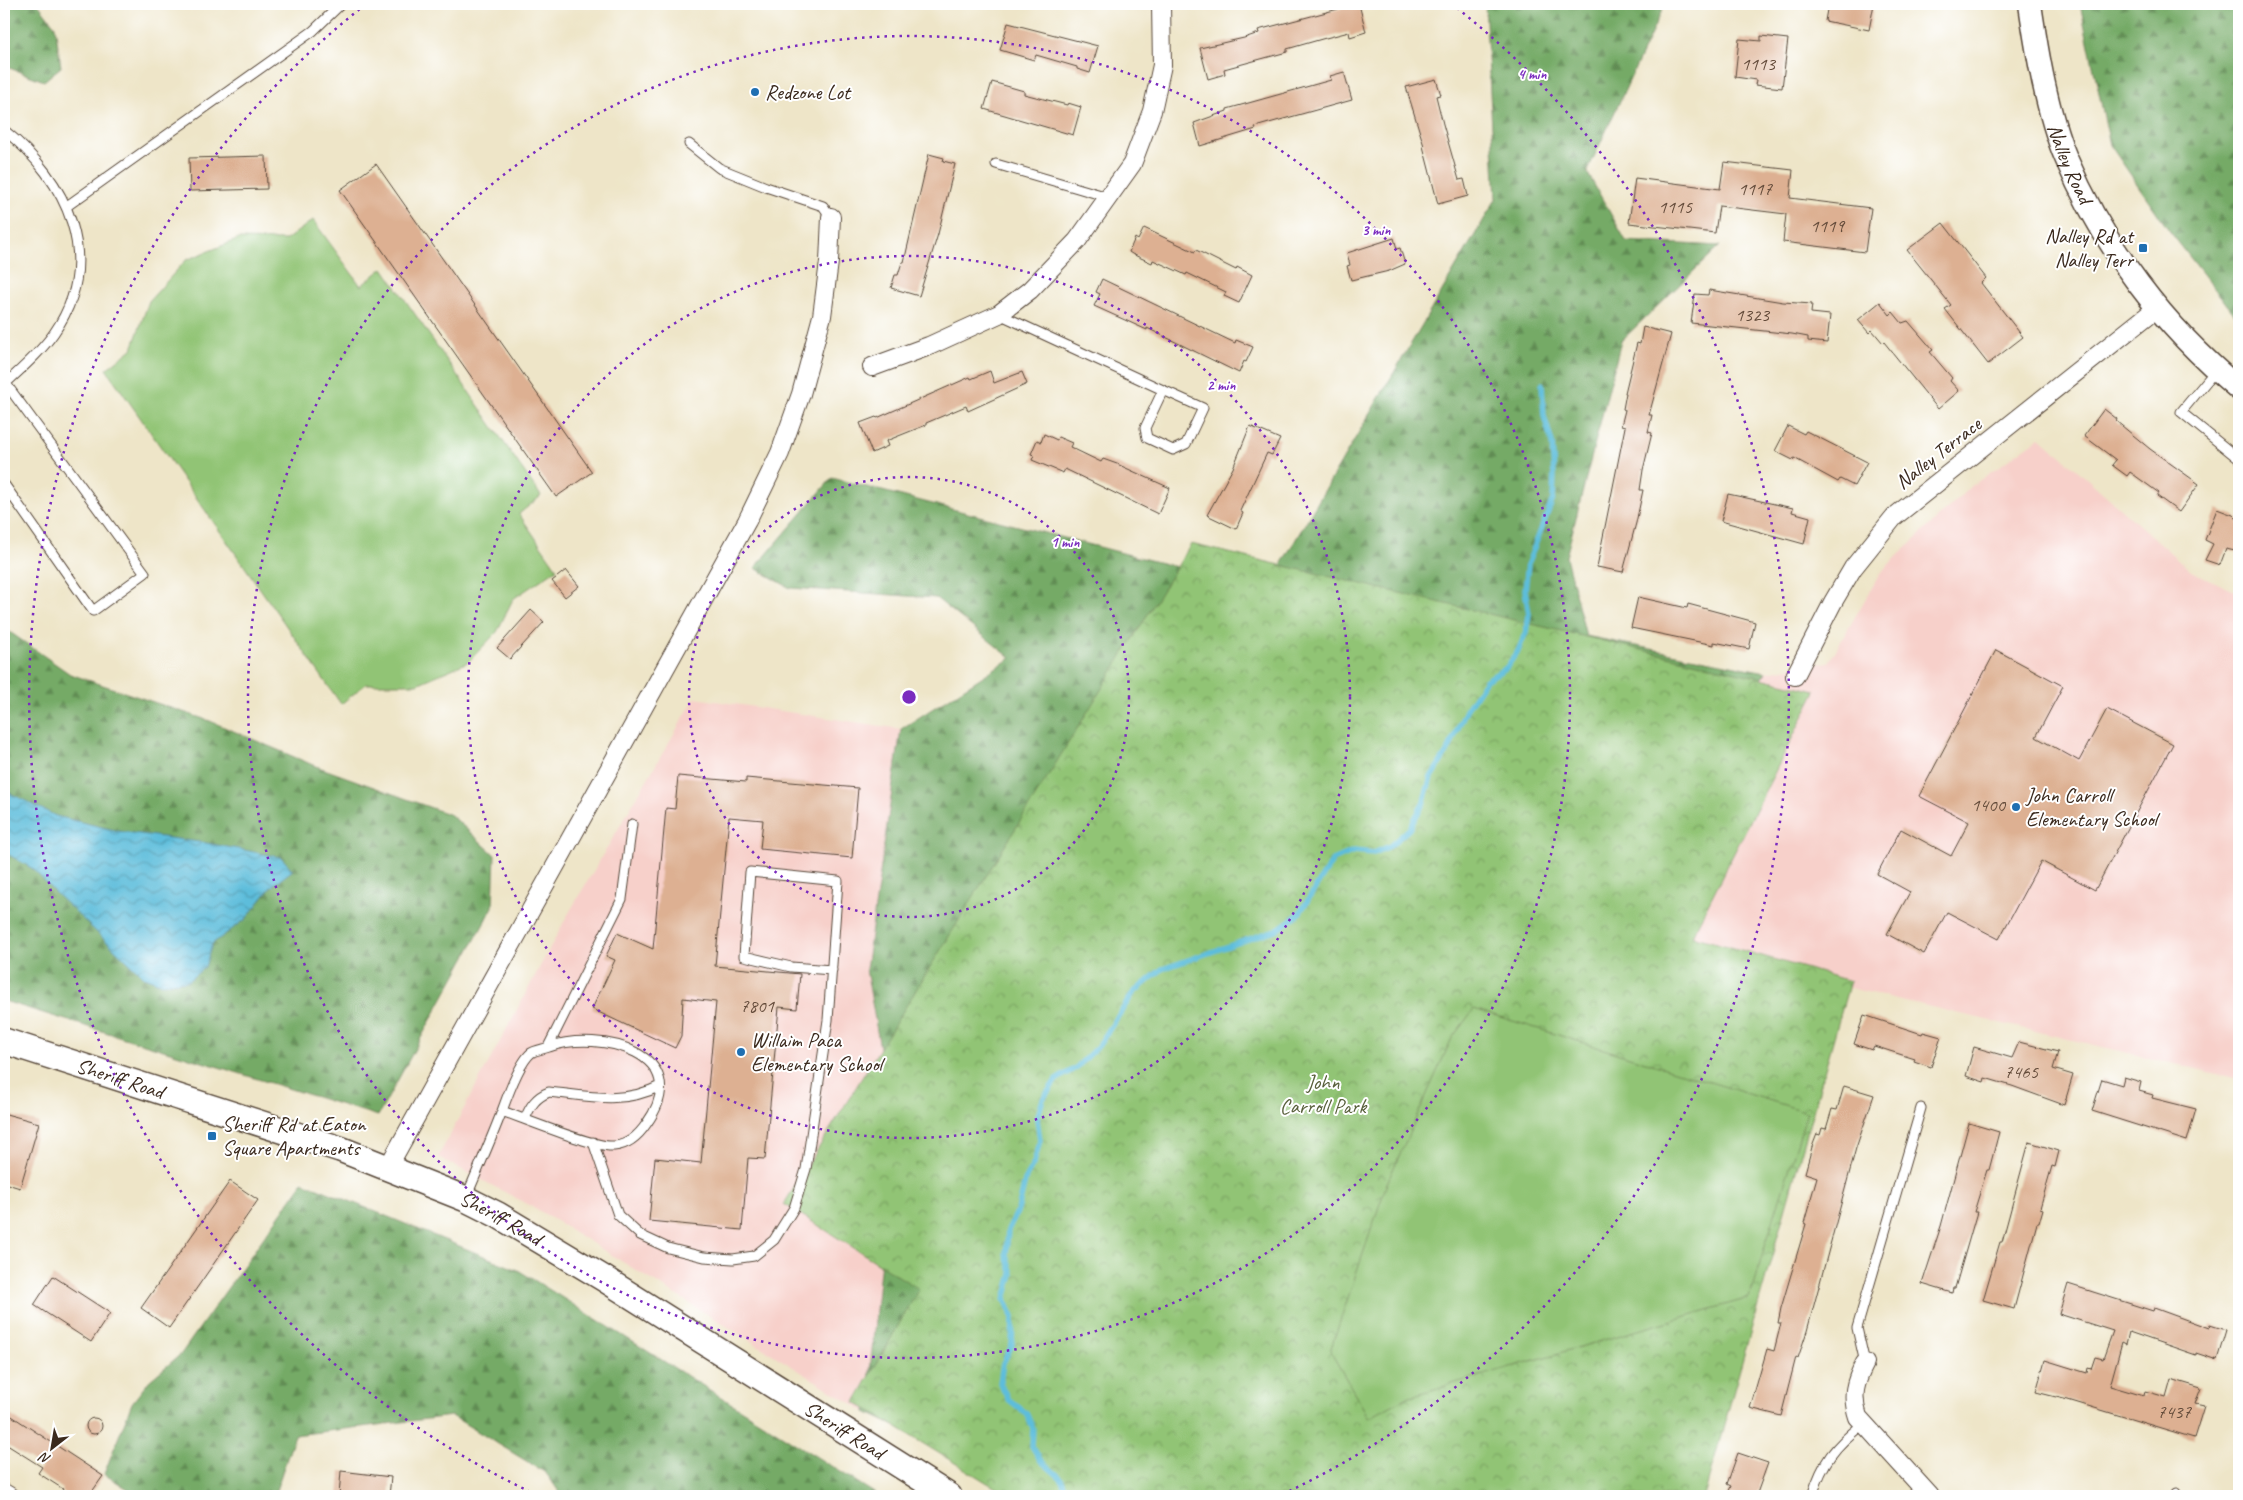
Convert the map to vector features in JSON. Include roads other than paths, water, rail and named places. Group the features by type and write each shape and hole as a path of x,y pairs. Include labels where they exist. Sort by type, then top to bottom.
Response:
{"main road":[{"name":"Sheriff Road","path":"4,1041 340,1149 388,1166 466,1199 498,1215 603,1278 949,1496"}],"street":[{"path":"872,366 929,346 999,314 1030,290 1077,241 1132,164 1152,111 1162,65 1160,4"},
{"name":"Nalley Road","path":"2030,4 2037,54 2065,157 2103,231 2157,308 2216,370 2239,389"},
{"path":"388,1166 728,555 780,453 800,394 822,316 829,262 831,217"},
{"name":"Nalley Terrace","path":"1795,676 1833,602 1853,568 1894,517 2157,308"},
{"path":"1865,1363 1855,1383 1855,1408 1863,1424 1930,1496"},
{"path":"4,1493 9,1496"}],"lane":[{"path":"66,206 313,31 341,4"},
{"path":"4,130 45,170 72,220 77,252 76,277 66,309 54,332 36,355 4,383 145,573 93,611 4,484"},
{"path":"689,144 719,168 766,187 823,206 831,217"},
{"path":"996,164 1108,197"},
{"path":"999,314 1203,408 1186,444 1173,450 1147,438 1145,428 1163,390"},
{"path":"2216,370 2180,412 2239,459"},
{"path":"548,1047 622,899 632,824"},
{"path":"593,1142 618,1215 640,1235 668,1248 704,1257 733,1259 754,1256 774,1240 794,1208 806,1169 828,1020 832,970 838,881 750,872 744,956 791,967 832,970"},
{"path":"466,1199 510,1088 531,1053 564,1042 612,1042 642,1055 651,1063 660,1086 661,1094 655,1112 642,1131 628,1143 613,1146 593,1142 502,1111"},
{"path":"525,1119 530,1105 541,1095 549,1092 622,1099 645,1094 660,1086"},
{"path":"1865,1363 1857,1328 1921,1108"},
{"path":"1812,1496 1822,1468 1829,1457 1840,1442 1863,1424"}],"water":[{"path":"4,790 56,816 119,831 207,843 281,857 293,870 271,887 246,919 212,944 205,967 188,981 162,984 144,977 54,892 33,869 4,852"}],"waterway":[{"path":"1067,1496 1062,1479 1041,1461 1032,1446 1033,1428 1026,1413 1008,1399 1000,1383 1003,1363 1012,1345 1013,1317 1005,1299 1012,1274 1006,1255 1008,1230 1018,1210 1026,1177 1034,1163 1040,1140 1037,1119 1043,1099 1056,1080 1077,1067 1099,1045 1134,992 1162,969 1278,929 1299,914 1333,860 1354,851 1374,853 1390,846 1409,829 1423,804 1431,777 1449,749 1466,710 1486,680 1506,668 1518,651 1526,632 1529,614 1525,590 1528,563 1553,499 1552,443 1544,416 1542,384"}],"place":[{"name":"Redzone Lot","path":"755,92"},
{"name":"Nalley Rd at Nalley Terr","path":"2143,248"},
{"name":"John Carroll Elementary School","path":"2016,807"},
{"name":"Willaim Paca Elementary School","path":"741,1052"},
{"name":"Sheriff Rd at Eaton Square Apartments","path":"212,1136"}],"park label":[{"name":"John Carroll Park","path":"1323,1094"}]}
